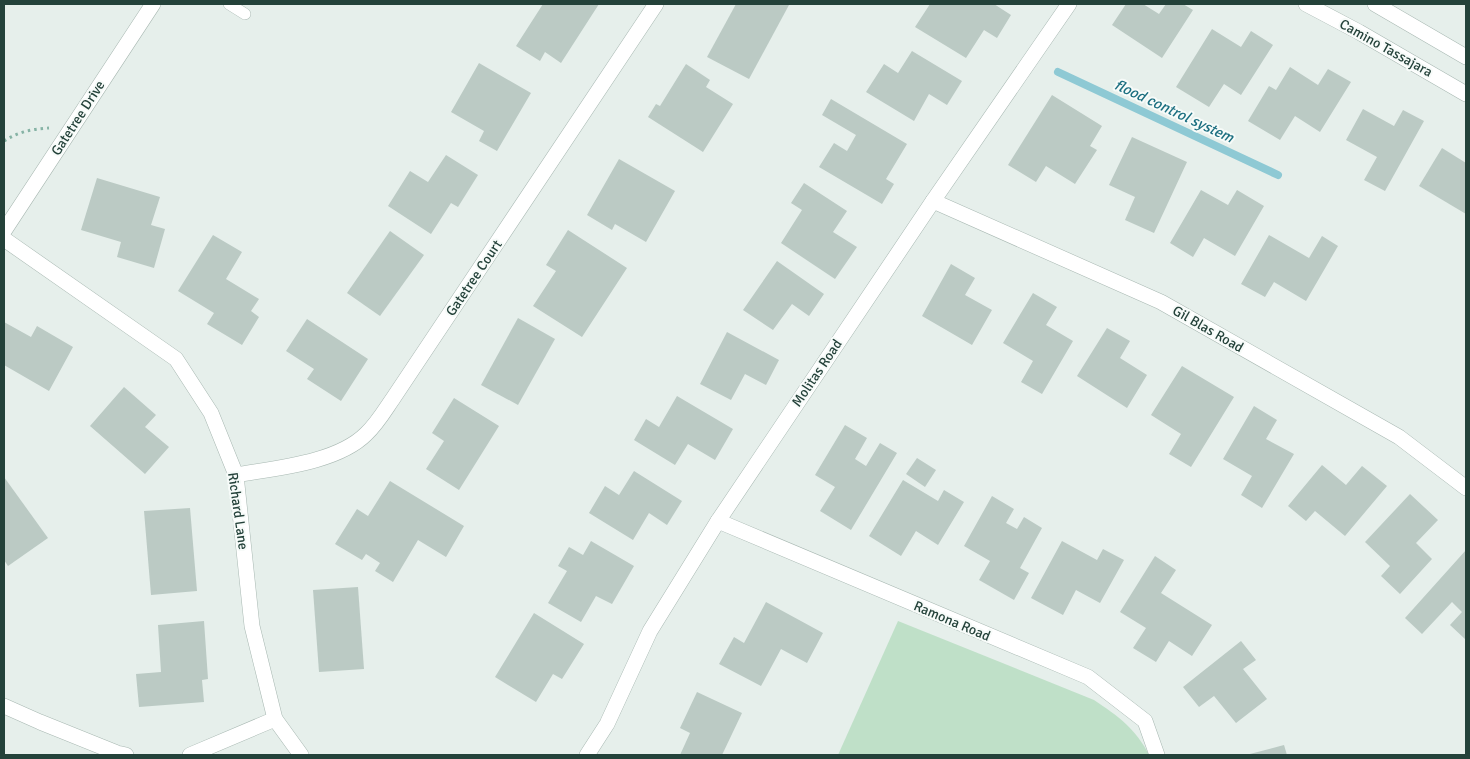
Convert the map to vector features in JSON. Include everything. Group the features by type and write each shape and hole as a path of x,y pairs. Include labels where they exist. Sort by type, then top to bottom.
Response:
{"street":[{"name":"Gatetree Drive","path":"4,231 153,4"},
{"name":"Gatetree Court","path":"236,475 293,465 324,457 342,451 355,444 367,434 394,398 656,4"},
{"name":"Molitas Road","path":"587,755 608,724 650,631 718,521 933,201 1069,4"},
{"name":"Camino Tassajara","path":"1306,4 1360,32 1466,94"},
{"path":"1375,4 1466,57"},
{"name":"Gil Blas Road","path":"933,201 1161,302 1399,437 1466,488"},
{"name":"Richard Lane","path":"4,238 176,359 211,413 236,475 252,626 275,719 301,755"},
{"name":"Ramona Road","path":"718,521 1088,677 1145,721 1157,755"},
{"path":"4,706 48,726 126,755"},
{"path":"190,755 275,719"}],"lane":[{"path":"229,4 245,14"}],"path":[{"path":"4,141 17,133 36,129 72,127"}],"green space":[{"path":"898,621 1094,700 1132,730 1149,755 838,755"}],"building":[{"path":"543,4 599,4 561,63 545,52 540,61 516,46"},
{"path":"736,4 789,5 749,79 707,57"},
{"path":"930,4 994,4 1011,15 997,38 984,30 966,58 915,27"},
{"path":"1126,4 1143,4 1159,14 1166,4 1183,4 1193,10 1162,58 1112,25"},
{"path":"1212,29 1241,47 1251,31 1273,45 1241,95 1224,84 1209,107 1176,87"},
{"path":"912,51 962,81 947,105 929,94 914,121 866,92 884,64 898,73"},
{"path":"479,63 531,93 497,151 479,141 484,131 451,112"},
{"path":"686,64 710,80 706,87 733,104 703,152 648,117 656,104 660,106"},
{"path":"1290,67 1318,85 1328,69 1351,82 1320,132 1295,116 1280,140 1248,121 1269,86 1276,90"},
{"path":"1052,95 1102,126 1090,146 1097,150 1075,184 1046,166 1036,182 1008,165"},
{"path":"831,99 907,144 886,179 894,184 882,204 819,167 834,143 847,151 856,135 822,115"},
{"path":"1363,109 1394,126 1403,110 1424,121 1385,191 1364,180 1377,157 1346,140"},
{"path":"1132,137 1187,162 1154,233 1125,220 1135,197 1109,185"},
{"path":"1442,148 1466,163 1466,214 1419,186"},
{"path":"446,155 478,175 458,207 451,203 431,234 388,206 410,171 428,182"},
{"path":"619,159 675,191 646,242 615,224 612,230 587,215"},
{"path":"97,178 160,197 151,225 165,229 154,268 117,257 121,242 81,230"},
{"path":"804,183 847,211 833,232 857,247 835,279 781,243 802,210 791,203"},
{"path":"1201,190 1228,205 1237,190 1264,206 1235,256 1204,238 1193,257 1170,243"},
{"path":"568,230 627,268 582,337 533,306 556,271 546,265"},
{"path":"390,231 424,255 380,316 347,293"},
{"path":"213,235 242,252 226,279 259,299 251,311 259,317 242,345 207,324 214,313 178,291"},
{"path":"1269,235 1309,258 1322,236 1338,246 1306,301 1274,282 1265,297 1241,284"},
{"path":"777,261 824,294 809,316 792,304 773,330 743,310"},
{"path":"951,264 975,278 965,295 992,310 972,345 922,316"},
{"path":"1033,293 1057,307 1046,325 1073,341 1042,394 1021,382 1033,361 1003,343"},
{"path":"518,318 555,339 518,405 481,385"},
{"path":"307,319 368,359 341,401 307,379 314,369 286,351"},
{"path":"4,322 31,337 37,326 73,347 49,391 4,365"},
{"path":"1107,328 1130,341 1120,358 1147,375 1127,408 1077,376"},
{"path":"727,332 779,360 766,385 745,374 731,400 700,384"},
{"path":"1182,366 1234,397 1191,467 1169,454 1181,434 1151,415"},
{"path":"124,387 156,415 145,427 169,447 145,474 90,426"},
{"path":"677,396 733,429 715,460 688,444 675,465 634,440 646,419 659,427"},
{"path":"454,398 499,426 459,490 426,469 444,441 432,433"},
{"path":"1254,406 1277,420 1266,439 1294,454 1262,508 1241,495 1252,476 1223,459"},
{"path":"845,425 867,438 855,459 866,466 880,443 897,453 851,530 820,511 835,487 815,475"},
{"path":"917,458 936,470 925,487 906,474"},
{"path":"1322,465 1346,485 1362,466 1387,486 1345,536 1315,511 1306,521 1288,506"},
{"path":"634,471 682,501 667,525 649,513 633,540 589,513 605,486 619,495"},
{"path":"4,477 48,538 8,566 4,560"},
{"path":"903,480 938,501 944,490 964,502 938,545 916,531 901,556 869,536"},
{"path":"390,481 464,526 446,557 418,540 393,582 375,571 380,563 366,554 362,560 335,544 357,509 368,516"},
{"path":"1410,494 1438,520 1416,543 1432,559 1400,594 1381,576 1390,566 1365,542"},
{"path":"992,496 1014,509 1006,523 1017,529 1024,517 1042,528 1020,568 1029,573 1014,600 979,580 990,561 964,546"},
{"path":"190,508 197,591 151,595 144,511"},
{"path":"591,541 634,566 612,604 596,596 581,622 548,603 567,571 558,566 569,547 583,555"},
{"path":"1062,541 1097,560 1103,549 1124,560 1100,603 1076,590 1063,615 1031,598"},
{"path":"1466,550 1465,639 1450,625 1462,612 1452,602 1422,634 1405,618"},
{"path":"1155,556 1176,570 1161,593 1212,625 1192,656 1169,641 1156,662 1133,648 1146,628 1120,612"},
{"path":"358,587 364,669 319,672 313,590"},
{"path":"766,602 823,633 807,663 781,649 761,686 719,664 734,637 744,643"},
{"path":"534,613 584,644 562,679 553,674 536,702 495,677"},
{"path":"204,621 208,679 202,680 204,702 139,707 136,674 161,672 158,625"},
{"path":"1241,641 1256,660 1243,669 1267,699 1236,723 1214,696 1199,707 1183,687"},
{"path":"697,692 742,713 722,755 680,755 690,733 680,728"},
{"path":"1284,745 1287,755 1246,755"}],"waterway":[{"name":"flood control system","path":"1058,72 1278,175"}]}
